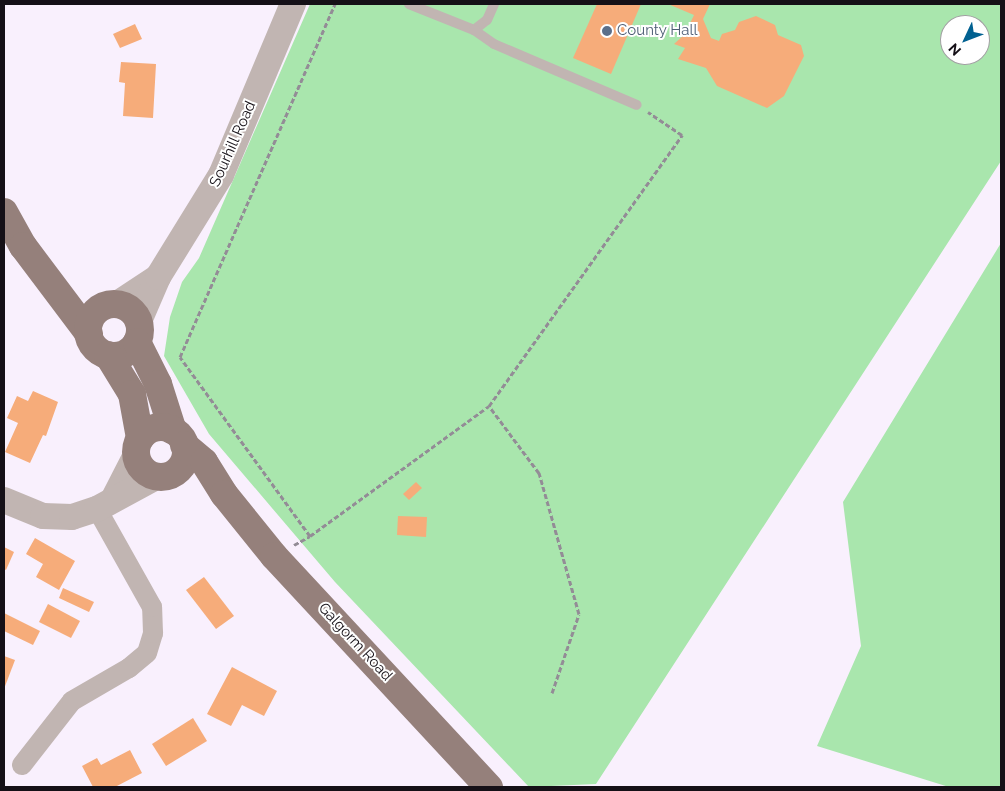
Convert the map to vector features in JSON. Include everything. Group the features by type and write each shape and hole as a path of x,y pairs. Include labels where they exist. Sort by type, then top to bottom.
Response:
{"main road":[{"path":"4,212 23,246 89,334 98,350 108,355 132,394 138,447 143,469 224,494"},
{"path":"61,296 113,305 132,312 179,438 182,465 164,476"},
{"path":"89,334 95,313 113,305"},
{"path":"108,355 125,353 138,332"},
{"path":"138,447 159,427 179,438"},
{"name":"Galgorm Road","path":"179,438 204,462 224,494 274,556 489,787"}],"street":[{"name":"Sourhill Road","path":"138,332 158,277 180,246 222,175 293,4"},
{"name":"Sourhill Road","path":"113,305 158,277"},
{"path":"106,504 138,447"},
{"path":"4,500 43,516 57,518 106,504 164,476"},
{"path":"22,766 72,701 129,668 147,654 153,634 152,608 106,504"}],"lane":[{"path":"410,4 474,30 494,44 637,105"},
{"path":"474,30 487,20 494,4"}],"path":[{"path":"310,536 180,357 335,4"},
{"path":"274,556 310,536 489,406 682,135 637,105"},
{"path":"489,406 539,473 579,614 552,693"}],"green space":[{"path":"310,4 1001,4 1001,161 596,784 529,787 335,582 209,434 164,356 170,317 182,282 199,258"},
{"path":"1001,243 1001,787 949,787 817,746 861,646 843,502"}],"building":[{"name":"County Hall","path":"597,4 641,4 611,74 573,58"},
{"path":"668,4 710,4 703,19 711,38 719,41 722,34 735,30 739,22 756,16 775,25 778,35 801,45 804,56 784,96 767,108 717,86 706,68 678,59 685,48 674,44 685,34 694,15"},
{"path":"135,24 142,39 120,48 113,34"},
{"path":"121,62 156,64 153,118 123,116 125,83 119,82"},
{"path":"33,391 58,402 46,436 43,435 30,463 5,452 18,423 7,418 17,396 28,401"},
{"path":"416,482 422,488 409,500 403,494"},
{"path":"398,516 427,517 426,537 397,535"},
{"path":"35,538 75,561 59,590 36,577 43,564 26,554"},
{"path":"4,547 14,552 6,570 4,569"},
{"path":"204,577 234,616 216,629 186,590"},
{"path":"63,588 94,602 89,612 59,598"},
{"path":"48,604 80,621 71,638 39,622"},
{"path":"4,613 40,631 33,645 4,631"},
{"path":"4,656 15,660 4,689"},
{"path":"232,667 277,691 264,716 242,705 231,726 207,714"},
{"path":"193,718 207,741 166,766 152,744"},
{"path":"130,750 142,773 115,787 93,787 82,766 97,758 101,765"}],"place":[{"name":"County Hall","path":"607,31"}]}
